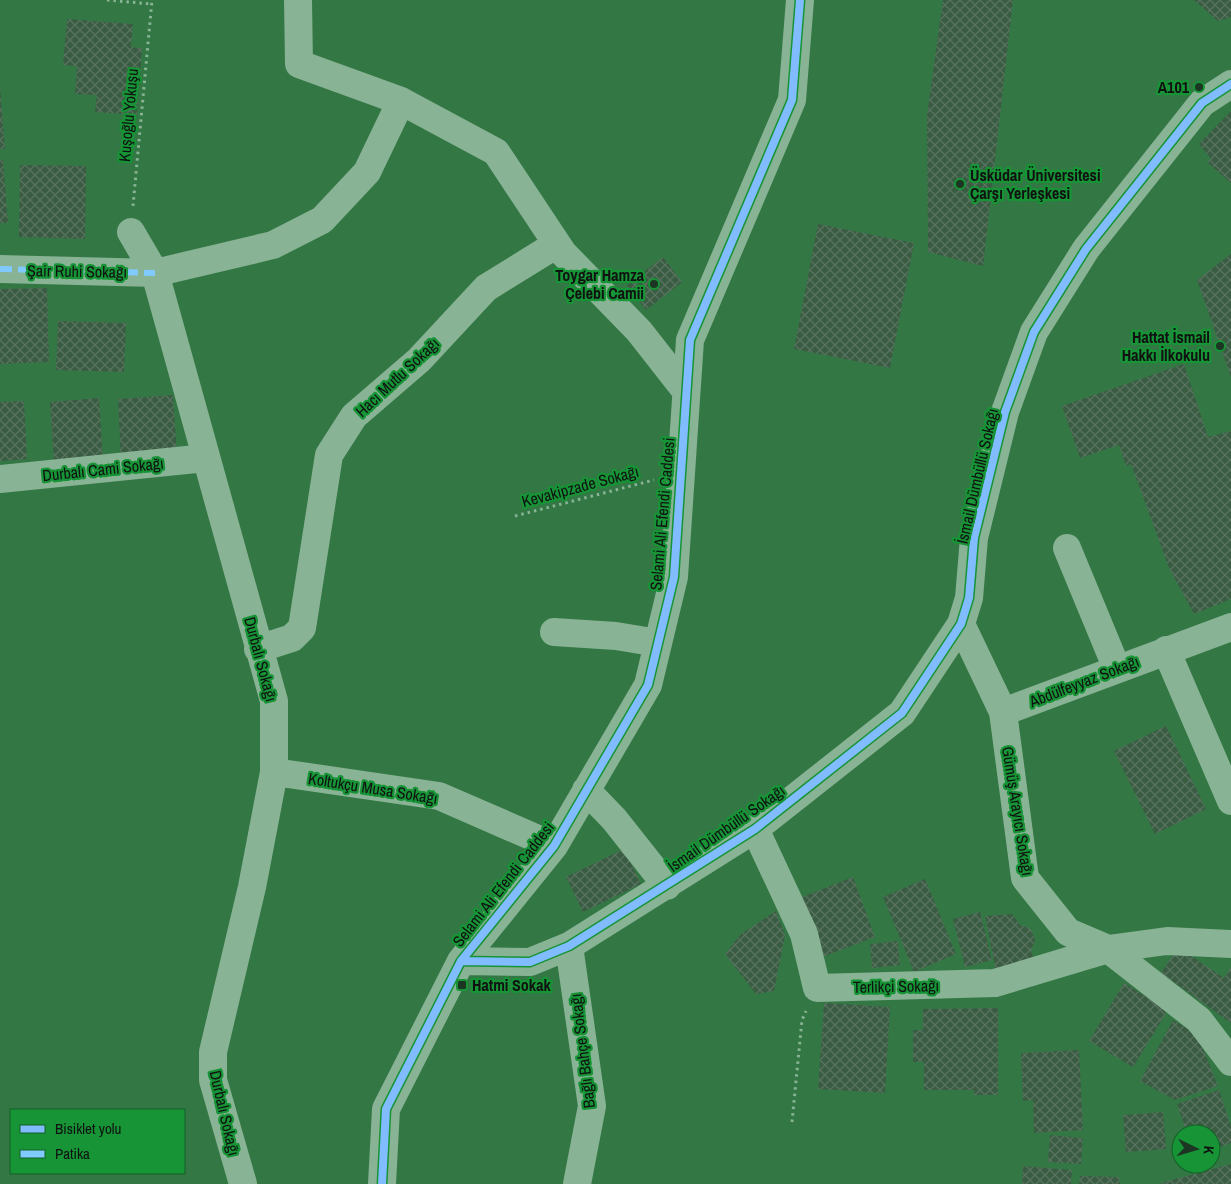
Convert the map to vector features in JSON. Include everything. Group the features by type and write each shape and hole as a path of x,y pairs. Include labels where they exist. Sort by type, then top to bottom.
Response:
{"street":[{"path":"298,0 299,64 401,101 496,152 557,244 638,331 686,391"},
{"name":"Selami Ali Efendi Caddesi","path":"382,1184 386,1109 461,961 554,846 648,685 674,577 690,340 792,100 800,0"},
{"name":"İsmail Dümbüllü Sokağı","path":"461,961 530,962 569,946 755,829 902,713 961,624 969,598 974,538 1005,412 1034,332 1086,249 1202,103 1231,84"},
{"name":"Şair Ruhi Sokağı","path":"0,269 155,273 273,245 322,220 367,172 401,101"},
{"name":"Durbalı Sokağı","path":"131,232 155,273 274,701 274,772 252,887 213,1052 214,1080 243,1184"},
{"name":"Hacı Mutlu Sokağı","path":"258,649 292,638 302,628 329,456 354,416 419,360 486,288 557,244"},
{"name":"Durbalı Cami Sokağı","path":"0,479 206,458"},
{"path":"1067,548 1117,669"},
{"name":"Gümüş Arayıcı Sokağı","path":"961,624 1003,712 1025,878 1068,932 1108,949 1200,1020 1231,1062"},
{"name":"Abdülfeyyaz Sokağı","path":"1003,712 1231,627"},
{"path":"554,632 616,636 658,643"},
{"path":"1166,650 1231,801"},
{"name":"Koltukçu Musa Sokağı","path":"274,772 439,796 554,846"},
{"path":"586,790 614,819 667,886"},
{"name":"İsmail Dümbüllü Sokağı","path":"755,829 804,934 817,988"},
{"name":"Terlikçi Sokağı","path":"817,988 995,983 1108,949 1167,942 1231,944"},
{"name":"Bağlı Bahçe Sokağı","path":"569,946 592,1106 577,1184"}],"path":[{"path":"108,0 152,2"},
{"path":"792,1122 802,1020 817,988"}],"building":[{"name":"Üsküdar Üniversitesi Çarşı Yerleşkesi","path":"943,0 1013,0 983,266 928,252 927,115"},
{"path":"1194,0 1231,0 1231,17 1218,21"},
{"path":"67,19 133,24 131,47 142,48 137,115 95,112 97,95 75,94 77,66 63,65"},
{"path":"0,87 5,149 0,149"},
{"path":"1231,111 1231,183 1207,162 1211,159 1199,144"},
{"path":"0,160 3,160 8,223 0,223"},
{"path":"20,165 86,166 85,239 19,237"},
{"path":"818,224 914,243 890,368 794,349"},
{"name":"Hattat İsmail Hakkı İlkokulu","path":"1231,254 1231,377 1197,280"},
{"name":"Toygar Hamza Çelebi Camii","path":"663,257 682,282 646,310 627,285"},
{"path":"47,288 49,362 0,364 0,289"},
{"path":"58,321 126,323 124,372 56,370"},
{"path":"1184,364 1208,437 1231,431 1231,599 1194,614 1169,568 1131,464 1126,466 1119,445 1080,458 1062,406"},
{"path":"173,395 177,456 121,460 118,399"},
{"path":"99,398 103,459 54,463 50,402"},
{"path":"24,401 27,459 0,461 0,402"},
{"path":"1166,726 1206,809 1155,834 1114,751"},
{"path":"624,849 641,884 583,912 566,877"},
{"path":"853,877 875,937 822,957 800,898"},
{"path":"925,879 956,954 914,972 883,897"},
{"path":"776,911 785,935 774,991 756,994 725,954 741,934"},
{"path":"980,912 992,960 965,967 953,919"},
{"path":"1012,914 1021,926 1028,927 1032,931 1035,940 1031,950 1036,966 996,972 985,916"},
{"path":"898,941 900,965 872,968 870,944"},
{"path":"1178,947 1224,978 1231,967 1231,1023 1161,973"},
{"path":"1124,983 1168,1010 1133,1067 1089,1041"},
{"path":"824,1003 890,1007 885,1093 818,1089"},
{"path":"998,1008 998,1095 974,1095 974,1090 924,1090 924,1062 913,1062 913,1030 923,1030 923,1009"},
{"path":"1173,1020 1197,1034 1218,1086 1175,1100 1140,1081"},
{"path":"1079,1050 1083,1130 1034,1133 1033,1100 1023,1101 1021,1053"},
{"path":"1219,1090 1231,1126 1231,1143 1221,1146 1221,1124 1184,1124 1177,1104"},
{"path":"1163,1112 1166,1149 1126,1152 1123,1115"},
{"path":"1050,1135 1083,1138 1081,1164 1048,1162"},
{"path":"1231,1164 1231,1184 1161,1184 1194,1174 1221,1174 1221,1167"},
{"path":"1023,1166 1072,1170 1071,1184 1022,1184"},
{"path":"1080,1176 1119,1177 1120,1184 1079,1184"}],"marked path":[{"path":"0,269 155,273"}],"cycle path":[{"path":"382,1184 386,1109 461,961 554,846 648,685 674,577 690,340 792,100 800,0"},
{"path":"461,961 530,962 569,946 755,829 902,713 961,624 969,598 974,538 1005,412 1034,332 1086,249 1202,103 1231,84"}],"place":[{"name":"A101","path":"1199,87"},
{"name":"Üsküdar Üniversitesi Çarşı Yerleşkesi","path":"960,184"},
{"name":"Toygar Hamza Çelebi Camii","path":"654,284"},
{"name":"Hattat İsmail Hakkı İlkokulu","path":"1220,346"},
{"name":"Hatmi Sokak","path":"462,985"}]}
